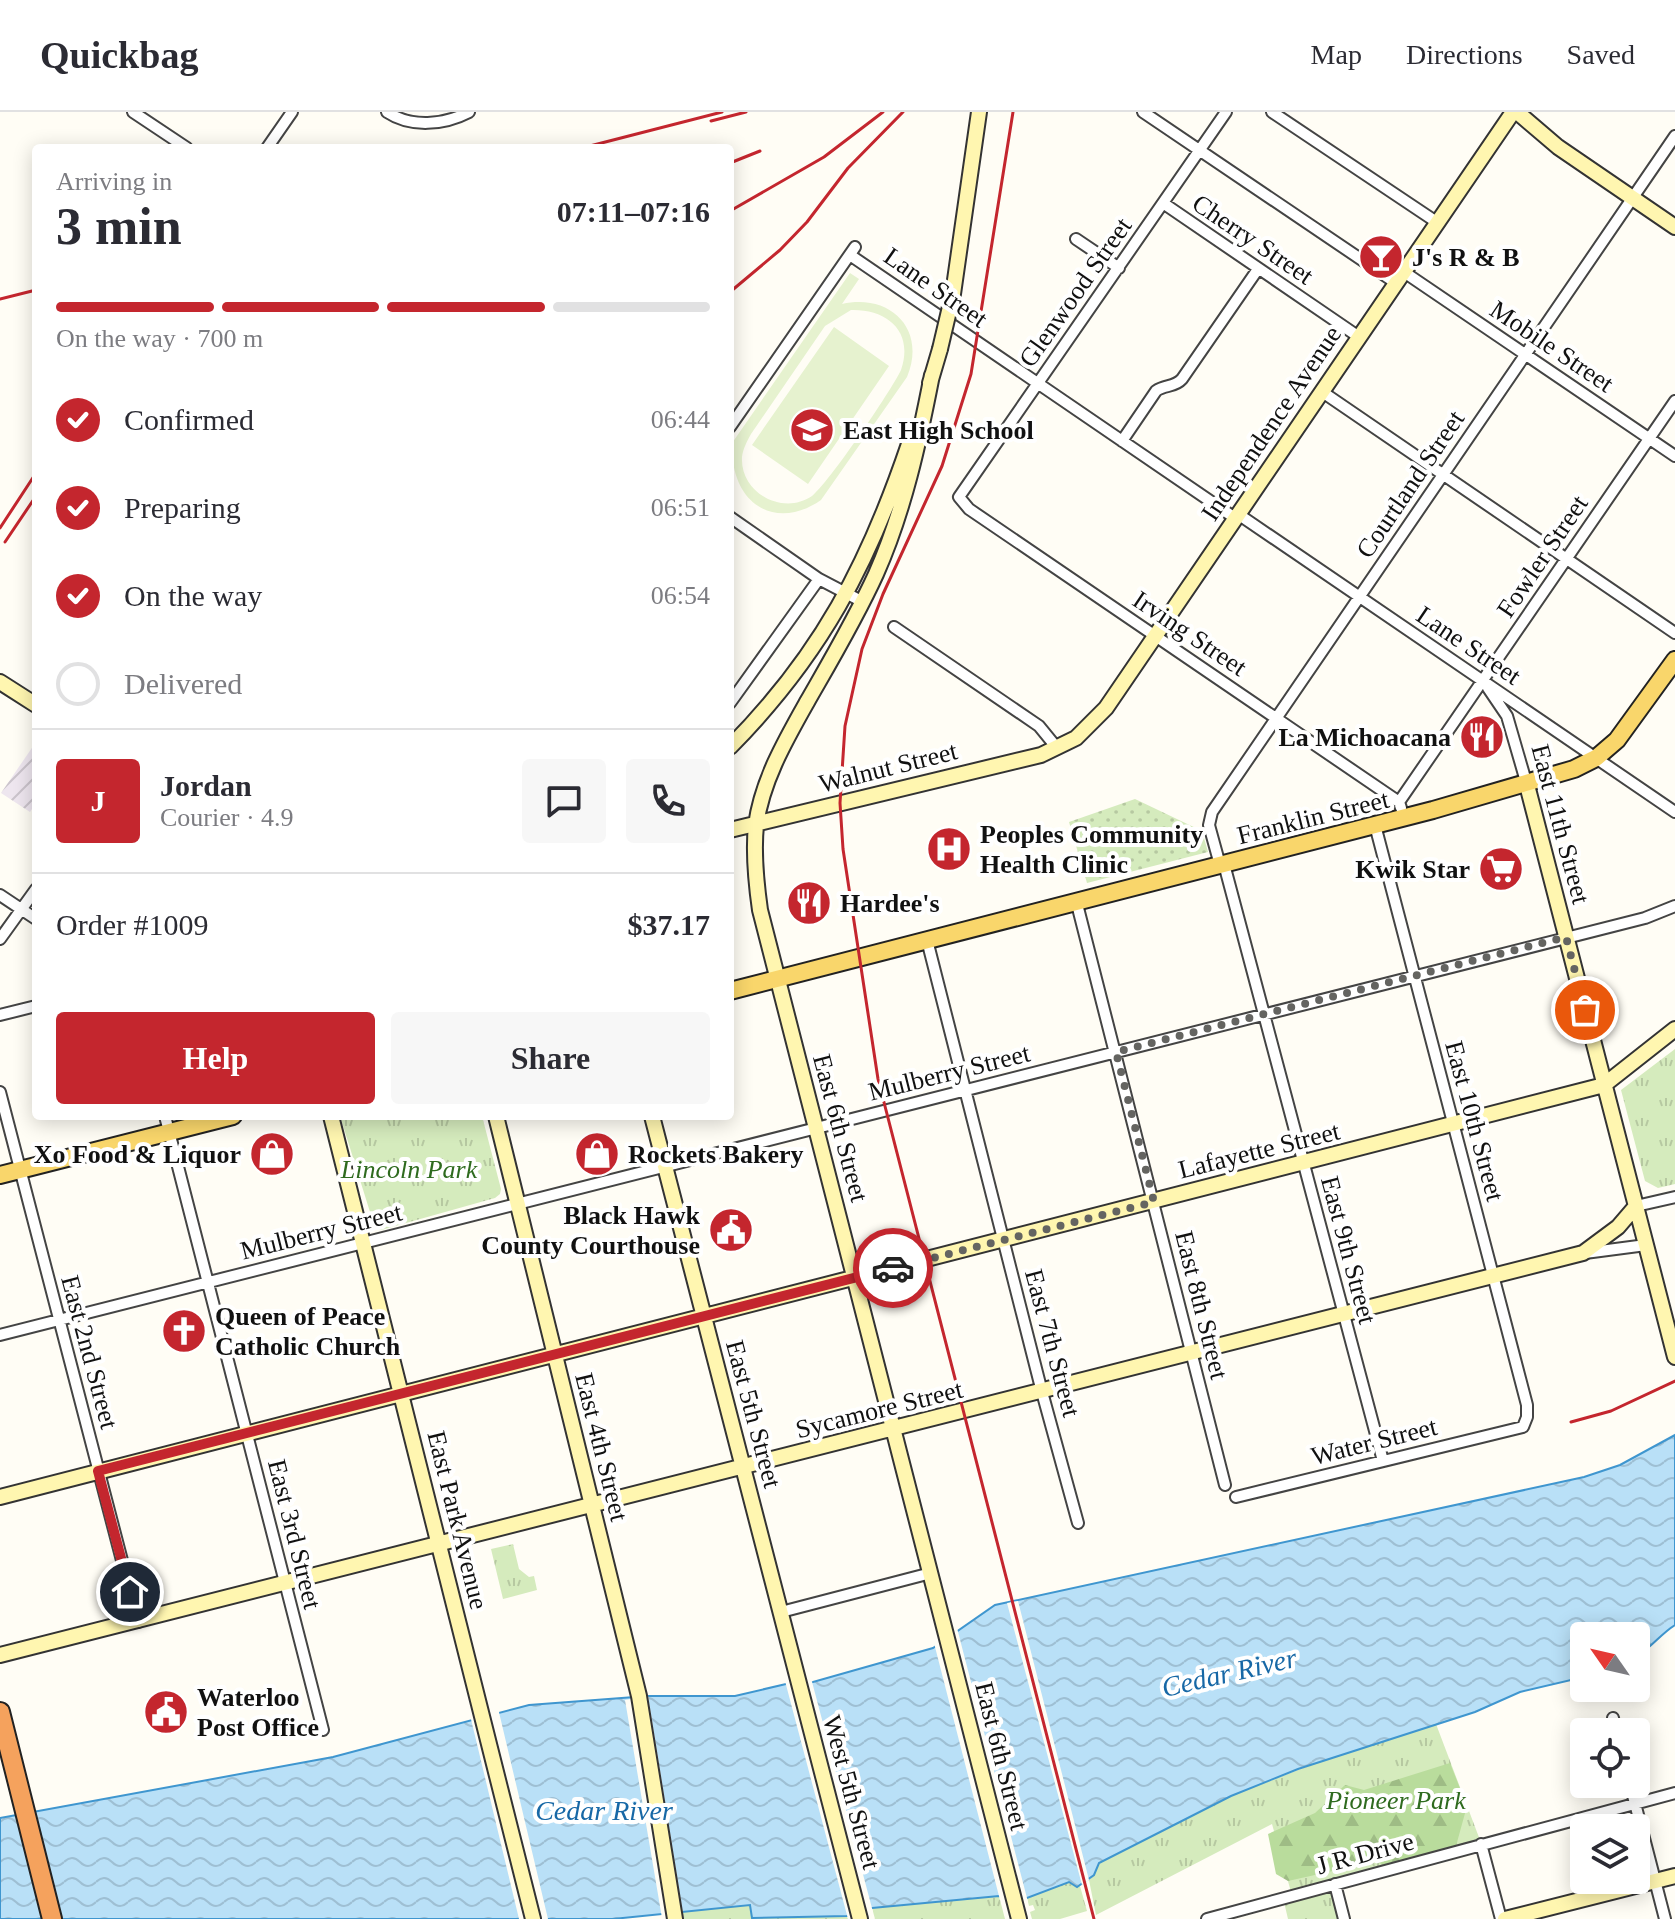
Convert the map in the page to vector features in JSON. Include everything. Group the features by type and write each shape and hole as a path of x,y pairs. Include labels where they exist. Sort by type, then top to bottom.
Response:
{"highway":[{"path":"0,1712 52,1919"}],"main road":[{"name":"Franklin Street","path":"734,990 1375,825 1401,810 1527,785 1574,769 1596,758 1626,729 1675,660"},
{"path":"0,1175 167,1124 200,1120"}],"street":[{"path":"133,112 181,144"},
{"path":"270,144 292,112"},
{"path":"387,112 412,122 443,121 469,112"},
{"path":"734,743 787,685 847,595 883,516 940,349 953,294 979,112"},
{"name":"Mobile Street","path":"1143,112 1400,278 1526,355 1675,456"},
{"name":"Glenwood Street","path":"959,497 1226,112"},
{"path":"1272,112 1438,223"},
{"path":"1515,112 1558,147 1675,227"},
{"name":"Independence Avenue","path":"1057,748 1076,738 1106,708 1515,112"},
{"name":"Courtland Street","path":"1222,865 1209,819 1675,136"},
{"name":"Cherry Street","path":"1163,203 1359,337"},
{"path":"1076,239 1119,268"},
{"name":"Lane Street","path":"734,421 852,251 1038,384 1675,812"},
{"path":"1122,441 1156,391 1178,384 1182,379 1258,269"},
{"name":"East 6th Street","path":"932,375 921,434 887,546 863,602 766,784 756,824 755,864 760,910 777,979 1018,1916"},
{"path":"1321,391 1675,633"},
{"name":"Fowler Street","path":"1401,810 1483,681 1675,401"},
{"name":"Irving Street","path":"959,497 969,509 1276,718 1401,810"},
{"path":"734,520 819,579 863,602"},
{"path":"734,697 819,579"},
{"path":"894,627 1039,726 1057,748"},
{"name":"East 11th Street","path":"1483,681 1507,716 1527,785 1675,1357"},
{"path":"0,682 32,702"},
{"name":"Walnut Street","path":"734,829 1041,755 1057,748"},
{"name":"East 10th Street","path":"1375,825 1527,1405 1523,1427"},
{"name":"East 9th Street","path":"1222,865 1383,1461"},
{"path":"0,895 32,917"},
{"path":"0,939 32,895"},
{"name":"East 8th Street","path":"1077,904 1225,1485"},
{"name":"Mulberry Street","path":"0,1335 1645,918 1675,906"},
{"name":"East 7th Street","path":"927,940 1078,1523"},
{"path":"0,1015 32,1007"},
{"name":"Lafayette Street","path":"0,1497 1604,1085 1675,1029"},
{"name":"East 2nd Street","path":"0,1092 138,1622"},
{"name":"East Park Avenue","path":"332,1120 533,1919"},
{"name":"East 4th Street","path":"497,1120 639,1696 675,1919"},
{"name":"East 5th Street","path":"653,1120 797,1677"},
{"name":"East 3rd Street","path":"167,1124 323,1730"},
{"path":"1636,1206 1675,1197"},
{"name":"Sycamore Street","path":"1583,1253 1618,1227 1636,1206"},
{"name":"Sycamore Street","path":"0,1655 440,1546 1583,1253 1646,1245"},
{"name":"Water Street","path":"1236,1497 1523,1427"},
{"path":"781,1612 931,1573"},
{"name":"West 5th Street","path":"797,1677 860,1919"},
{"name":"J R Drive","path":"1207,1919 1675,1793"},
{"path":"1634,1798 1665,1919"},
{"path":"1481,1844 1503,1919 1675,1876"},
{"path":"1335,1884 1344,1919"}],"shaded area":[{"path":"32,748 30,812 1,793"}],"green space":[{"path":"850,273 859,279 842,304 875,304 900,318 908,330 912,360 907,377 821,500 791,513 765,510 753,502 737,479 734,440","holes":["851,310 876,314 895,325 904,344 901,370 885,397 812,496 801,502 789,503 765,498 748,481 743,470 742,457 751,434 825,326"]},
{"path":"834,327 889,366 808,484 752,445"},
{"path":"1135,799 1202,831 1208,852 1087,883 1069,822"},
{"path":"1675,1049 1675,1184 1658,1188 1645,1181 1621,1090"},
{"name":"Lincoln Park","path":"341,1120 483,1120 500,1194 381,1230 375,1228"},
{"path":"513,1544 519,1569 529,1577 534,1576 537,1590 503,1599 491,1549"},
{"name":"Pioneer Park","path":"1436,1724 1480,1840 1291,1892 1272,1824 1096,1915 1089,1880 1099,1863 1231,1796 1311,1765"},
{"path":"1450,1763 1467,1806 1456,1846 1388,1865 1373,1862 1288,1881 1276,1874 1268,1834 1315,1813 1345,1785 1364,1790"},
{"path":"1069,1881 1080,1886 1087,1911 1060,1919 1032,1919 1030,1912 1035,1910 1033,1905 1029,1906 1027,1898"},
{"path":"1327,1890 1333,1896 1338,1919 1288,1919 1284,1902"},
{"path":"999,1896 1005,1919 875,1919 872,1908"},
{"path":"751,1905 753,1918 847,1916 848,1919 684,1919 682,1911"}],"water":[{"name":"Cedar River","path":"1675,1435 1675,1625 1650,1646 1650,1622 1570,1622 1570,1680 1520,1692 1475,1712 1298,1769 1231,1796 1099,1863 1094,1875 1077,1887 1069,1882 1027,1898 999,1896 872,1908 847,1916 752,1918 750,1905 613,1919 0,1919 0,1818 333,1757 529,1705 648,1696 735,1696 786,1684 813,1682 933,1648 995,1605 1584,1477 1620,1465"}],"pier":[{"path":"1018,1601 1089,1880 1082,1885 1007,1603"},
{"path":"957,1628 1028,1902 1000,1900 934,1643"},
{"path":"811,1678 873,1912 850,1919 785,1681"},
{"path":"648,1696 683,1914 662,1918 625,1700"},
{"path":"498,1708 548,1919 519,1919 470,1715"}],"railway":[{"path":"598,144 722,112"},
{"path":"711,121 746,112"},
{"path":"734,209 824,157 883,112"},
{"path":"734,289 780,250 807,222 848,168 903,112"},
{"path":"1013,112 971,374 942,466 883,594 862,649 845,726 840,803 843,849 878,1079 1094,1919"},
{"path":"734,161 760,151"},
{"path":"0,299 32,291"},
{"path":"0,528 32,479"},
{"path":"5,542 32,502"},
{"path":"1571,1422 1611,1411 1675,1381"}],"way so far":[{"path":"893,1268 1154,1202 1116,1052 1566,937 1585,1010"}],"place":[{"name":"J's R & B","path":"1381,257"},
{"name":"East High School","path":"812,430"},
{"name":"La Michoacana","path":"1482,737"},
{"name":"Peoples Community Health Clinic","path":"949,849"},
{"name":"Kwik Star","path":"1501,869"},
{"name":"Hardee's","path":"809,903"},
{"name":"Xo Food & Liquor","path":"272,1154"},
{"name":"Rockets Bakery","path":"597,1154"},
{"name":"Black Hawk County Courthouse","path":"731,1230"},
{"name":"Queen of Peace Catholic Church","path":"184,1331"},
{"name":"Waterloo Post Office","path":"166,1712"}],"route":[{"path":"130,1592 98,1471 893,1268"}]}
